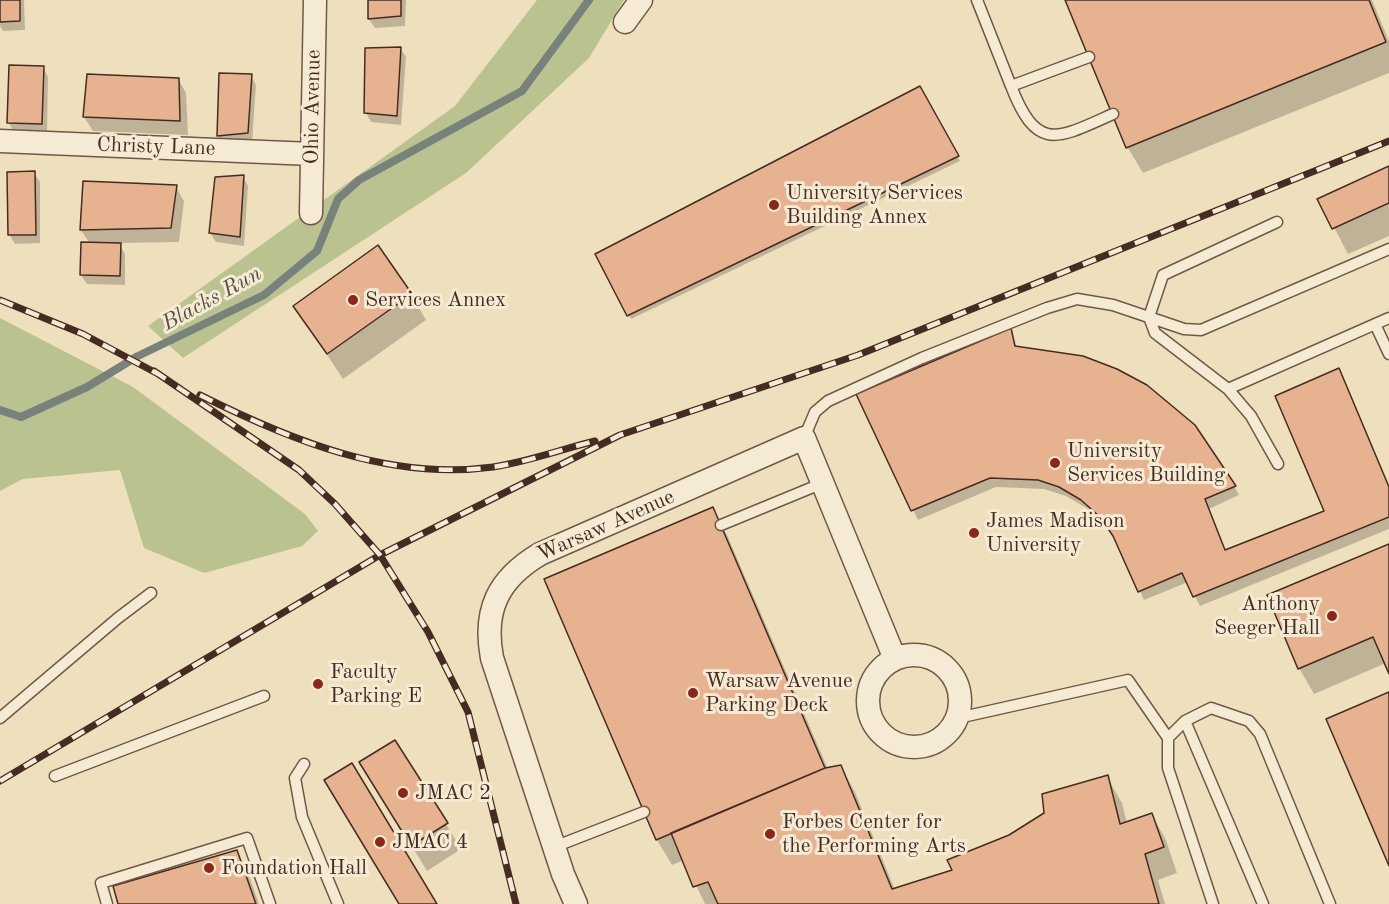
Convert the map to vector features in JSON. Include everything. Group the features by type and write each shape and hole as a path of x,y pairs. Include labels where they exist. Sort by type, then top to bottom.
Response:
{"street":[{"name":"Ohio Avenue","path":"311,213 315,0"},
{"path":"625,22 642,0"},
{"name":"Christy Lane","path":"0,141 312,154"},
{"path":"804,438 895,659"},
{"name":"Warsaw Avenue","path":"576,904 554,847 492,658 488,633 490,613 499,594 522,564 540,554 804,438"},
{"path":"912,654 928,656 950,671 960,690 961,702 958,718 947,735 927,746 907,747 887,738 879,731 868,708 869,692 881,668 895,659 912,654"}],"lane":[{"path":"977,0 1022,116 1045,134 1062,136 1113,114"},
{"path":"1011,87 1089,57"},
{"path":"1277,222 1163,275 1149,317 1155,333 1228,389 1251,416 1278,464"},
{"path":"804,438 815,412 828,401 922,358 1047,308 1077,299 1113,305 1184,329 1201,330 1389,249"},
{"path":"1228,389 1389,318"},
{"path":"1375,324 1389,354"},
{"path":"721,525 823,483"},
{"path":"0,718 151,593"},
{"path":"958,718 1128,680 1168,738 1168,768 1213,904"},
{"path":"55,776 264,696"},
{"path":"1168,738 1185,721 1211,708 1249,721 1260,734 1330,904"},
{"path":"1185,721 1263,904"},
{"path":"304,764 295,778 302,818 338,904"},
{"path":"554,847 644,812"},
{"path":"107,904 101,883 247,838 270,904"}],"green space":[{"path":"537,0 624,0 589,58 466,173 183,358 148,326 455,106"},
{"path":"0,318 133,387 305,514 318,531 302,546 204,573 144,548 120,470 23,479 0,491"}],"building":[{"path":"0,0 20,0 20,21 0,22"},
{"path":"368,0 401,0 401,16 368,19"},
{"path":"1065,0 1369,0 1386,42 1126,148"},
{"path":"401,47 397,116 364,113 365,48"},
{"path":"9,65 44,66 42,124 7,123"},
{"path":"219,73 252,74 248,133 217,136"},
{"path":"87,74 179,78 180,121 83,117"},
{"name":"University Services Building Annex","path":"920,86 959,156 627,316 595,254"},
{"path":"1389,166 1389,203 1332,229 1317,199"},
{"path":"35,171 36,235 8,235 7,172"},
{"path":"244,175 240,237 209,233 215,177"},
{"path":"83,181 177,185 171,228 80,230"},
{"path":"81,242 121,243 120,276 80,275"},
{"name":"Services Annex","path":"378,245 412,294 327,354 293,306"},
{"name":"University Services Building","path":"1011,328 1015,346 1083,356 1117,369 1147,385 1195,425 1236,486 1205,499 1225,550 1324,511 1275,396 1339,368 1389,487 1389,517 1193,597 1182,573 1138,592 1113,536 1100,517 1081,500 1059,487 1038,480 990,478 911,511 856,394"},
{"name":"Warsaw Avenue Parking Deck","path":"713,507 825,768 656,840 544,579"},
{"name":"Anthony Seeger Hall","path":"1389,544 1389,674 1373,637 1298,669 1267,595"},
{"path":"1389,692 1389,866 1326,719"},
{"name":"JMAC 2","path":"395,740 448,823 411,846 359,762"},
{"name":"JMAC 4","path":"352,763 437,904 399,904 324,780"},
{"name":"Forbes Center for the Performing Arts","path":"841,765 892,889 952,870 947,860 1009,835 1044,813 1042,794 1108,775 1120,824 1152,813 1164,847 1145,854 1159,904 718,904 708,882 693,887 671,833 825,768"},
{"name":"Foundation Hall","path":"237,850 256,904 118,904 113,886"}],"waterway":[{"name":"Blacks Run","path":"0,410 21,417 87,387 138,356 264,295 317,251 338,199 359,180 522,91 589,0"}],"railway":[{"path":"0,781 380,555 620,435 858,355 1389,141"},
{"path":"0,300 83,334 160,375"},
{"path":"154,371 299,470 335,504 380,555 428,632 468,712 516,904"},
{"path":"200,395 234,412 305,441 342,453 416,468 455,470 493,467 532,459 595,441"}],"place":[{"name":"University Services Building Annex","path":"774,205"},
{"name":"Services Annex","path":"353,300"},
{"name":"University Services Building","path":"1055,463"},
{"name":"James Madison University","path":"974,533"},
{"name":"Anthony Seeger Hall","path":"1332,616"},
{"name":"Faculty Parking E","path":"318,684"},
{"name":"Warsaw Avenue Parking Deck","path":"693,693"},
{"name":"JMAC 2","path":"403,793"},
{"name":"Forbes Center for the Performing Arts","path":"770,834"},
{"name":"JMAC 4","path":"380,842"},
{"name":"Foundation Hall","path":"209,868"}]}
